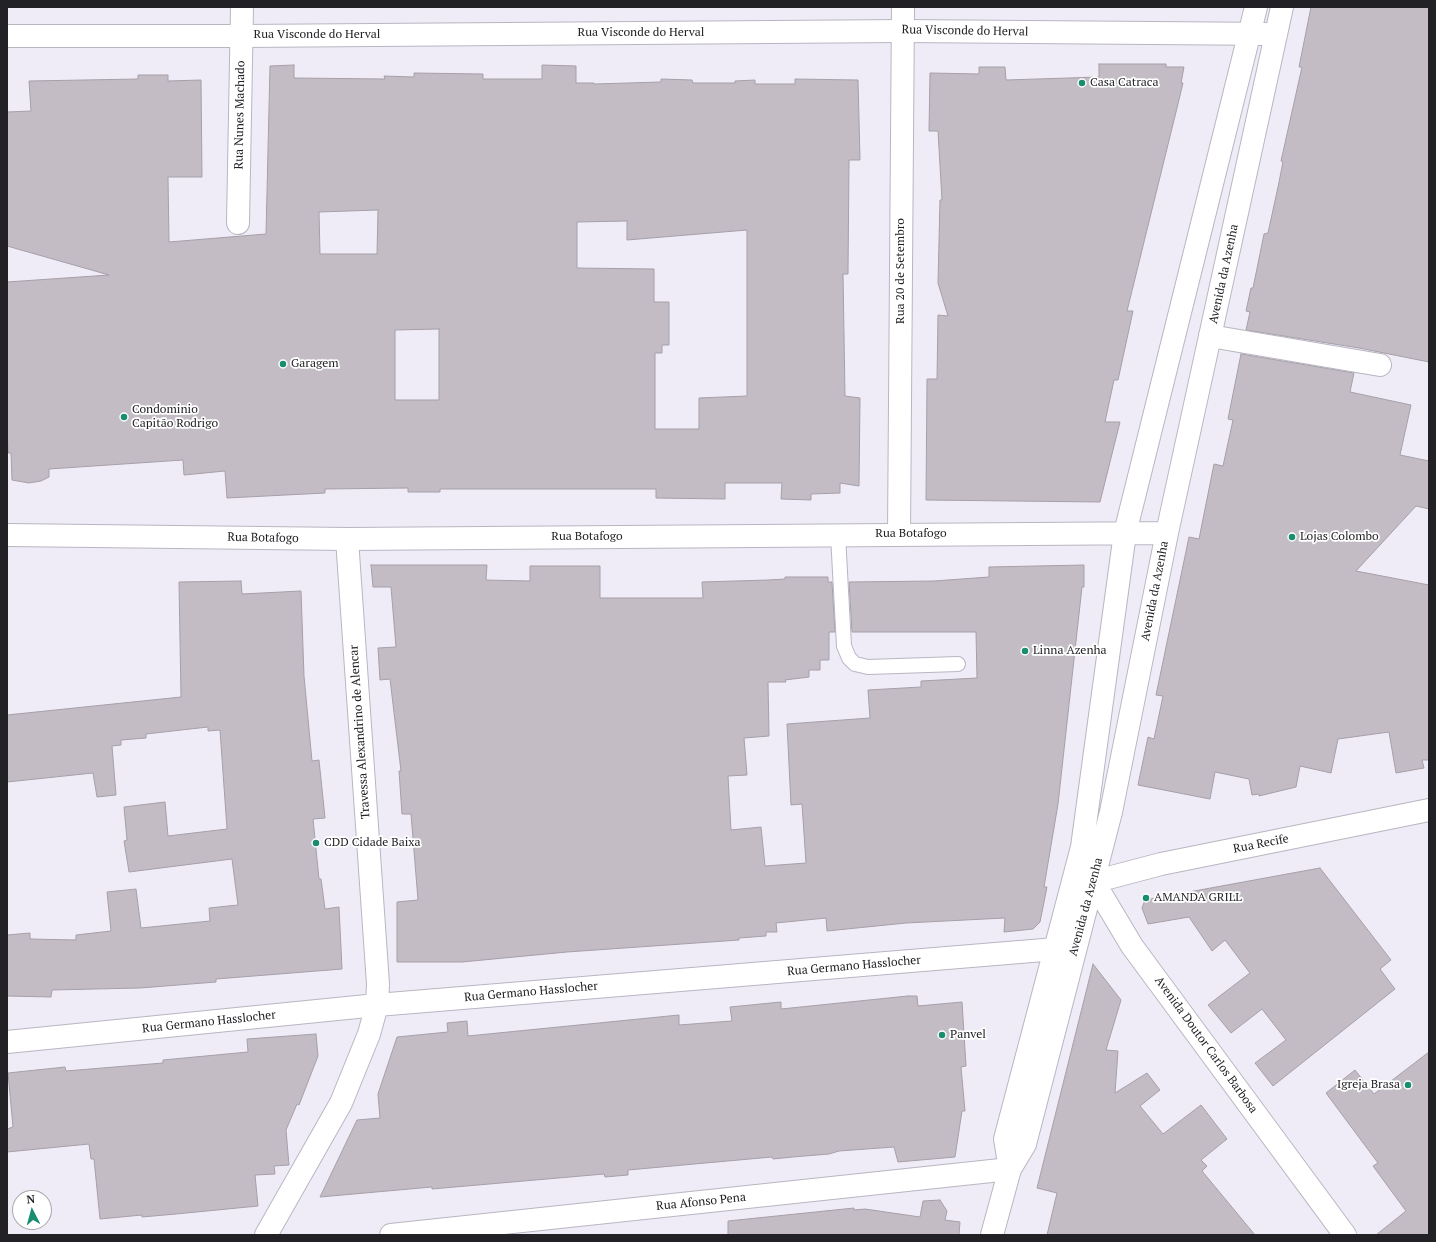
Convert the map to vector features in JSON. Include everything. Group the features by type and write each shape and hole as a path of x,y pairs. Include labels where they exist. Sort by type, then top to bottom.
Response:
{"street":[{"name":"Rua Nunes Machado","path":"238,223 242,7"},
{"name":"Rua 20 de Setembro","path":"899,534 903,7"},
{"name":"Avenida da Azenha","path":"1010,1169 1005,1139 1082,847 1125,533 1256,7"},
{"name":"Avenida da Azenha","path":"992,1235 1010,1169 1025,1144 1112,812 1167,533 1282,7"},
{"name":"Rua Visconde do Herval","path":"7,36 242,36 903,31 1250,35 1276,34"},
{"path":"1210,336 1380,365"},
{"name":"Rua Botafogo","path":"7,536 347,539 1167,533"},
{"name":"Travessa Alexandrino de Alencar","path":"266,1235 341,1103 369,1034 377,1005 378,984 347,539"},
{"name":"Rua Recife","path":"1093,882 1161,864 1429,810"},
{"name":"Avenida Doutor Carlos Barbosa","path":"1082,847 1087,867 1093,882 1132,946 1345,1235"},
{"name":"Rua Germano Hasslocher","path":"7,1042 377,1005 1056,949"},
{"name":"Rua Afonso Pena","path":"391,1235 1010,1169"}],"lane":[{"path":"838,535 844,646 849,658 855,664 868,667 958,664"}],"building":[{"path":"1311,7 1429,7 1429,362 1359,348 1246,330 1250,312 1246,311 1251,288 1253,288 1264,234 1268,233 1278,187 1283,162 1281,161 1302,67 1299,67"},
{"path":"1099,64 1166,64 1166,67 1184,67 1181,83 1183,83 1127,311 1133,311 1118,380 1114,380 1105,422 1120,422 1100,502 926,500 927,379 937,379 938,315 948,316 938,283 940,200 942,200 938,131 929,131 930,73 979,74 979,67 1005,67 1006,80 1099,77"},
{"path":"294,65 294,78 385,79 384,76 414,77 414,73 483,74 483,79 542,79 542,65 576,66 576,83 594,84 661,82 661,79 692,80 693,83 735,83 735,81 755,80 755,84 795,84 795,79 858,80 860,160 849,160 848,274 843,274 845,396 860,398 859,486 840,483 840,493 811,494 811,500 781,499 782,483 725,483 725,499 656,498 656,489 440,489 440,492 408,492 408,488 325,489 325,493 227,498 225,471 184,475 183,460 49,469 49,477 41,481 29,483 12,480 11,453 8,453 7,423 7,282 109,275 7,246 7,112 31,111 29,81 138,79 138,75 168,75 168,81 201,80 202,177 168,177 169,242 266,234 270,66","holes":["378,210 377,254 320,254 319,212","627,221 627,240 747,230 747,396 699,398 699,429 655,429 655,353 662,353 662,345 669,345 669,302 654,302 654,269 577,268 577,222","439,329 439,400 395,400 395,330"]},
{"path":"1241,354 1354,373 1350,392 1411,405 1400,455 1429,461 1429,509 1416,506 1356,571 1429,585 1429,760 1422,760 1424,768 1396,773 1389,732 1338,739 1331,773 1300,766 1296,787 1259,796 1259,794 1252,795 1249,779 1215,772 1210,799 1138,785 1148,737 1154,739 1163,696 1156,695 1189,537 1199,539 1214,464 1223,466 1233,420 1228,419"},
{"path":"371,565 487,565 486,580 530,581 530,566 600,566 600,598 703,598 702,582 785,579 785,577 828,577 828,582 832,582 835,632 829,632 829,660 820,660 820,670 809,670 809,677 785,680 786,682 768,682 769,736 744,738 747,775 728,776 731,830 761,827 765,866 806,863 802,804 791,805 787,724 870,718 868,690 921,687 921,681 977,678 976,632 852,632 849,582 934,581 989,577 989,567 1084,565 1084,587 1082,587 1058,804 1044,887 1047,887 1040,922 1033,929 1004,932 1005,918 906,923 827,931 826,918 776,923 777,932 766,932 766,936 739,938 739,940 567,952 462,962 397,962 397,902 418,900 411,814 402,814 399,771 401,771 390,679 380,680 378,648 396,647 391,587 373,587"},
{"path":"241,581 242,594 301,591 304,676 312,761 319,760 325,818 313,819 319,879 321,879 325,909 339,907 342,969 216,979 216,982 140,988 52,990 51,997 7,996 7,935 30,933 30,939 76,940 76,935 111,931 107,892 136,889 141,928 210,921 209,908 238,905 232,859 129,872 124,841 127,840 124,807 165,802 168,836 227,829 220,730 208,731 208,727 146,734 146,738 121,740 121,745 112,746 116,795 97,797 93,773 7,782 7,715 181,697 179,582"},
{"path":"1320,868 1391,960 1380,969 1395,989 1273,1086 1255,1063 1286,1040 1262,1009 1231,1033 1208,1005 1250,973 1225,940 1212,951 1189,917 1148,924 1142,908 1145,900"},
{"path":"1093,964 1121,1000 1106,1050 1118,1051 1115,1093 1147,1073 1160,1090 1140,1106 1163,1134 1201,1105 1227,1139 1201,1160 1207,1166 1202,1171 1255,1235 1047,1235 1057,1193 1037,1188"},
{"path":"917,996 918,1006 962,1002 966,1066 961,1067 965,1111 962,1111 955,1157 898,1162 894,1147 839,1151 829,1154 773,1159 772,1157 628,1170 628,1175 605,1177 604,1174 320,1197 357,1120 380,1118 378,1094 397,1037 448,1032 447,1023 467,1021 468,1036 679,1015 679,1025 732,1021 730,1007 781,1002 781,1009"},
{"path":"316,1034 318,1056 299,1105 297,1104 286,1130 289,1165 274,1166 275,1174 255,1175 258,1206 142,1217 142,1215 100,1219 94,1159 91,1159 89,1144 7,1152 7,1129 13,1127 8,1073 65,1067 66,1071 163,1063 163,1060 248,1052 247,1039"},
{"path":"1429,1052 1429,1235 1376,1235 1406,1211 1373,1166 1378,1163 1326,1093 1355,1070 1374,1094"},
{"path":"940,1200 947,1211 945,1220 960,1222 959,1235 728,1235 728,1221 854,1208 854,1210 865,1209 920,1217 923,1201"}],"place":[{"name":"Casa Catraca","path":"1082,83"},
{"name":"Garagem","path":"283,364"},
{"name":"Condominio Capitão Rodrigo","path":"124,417"},
{"name":"Lojas Colombo","path":"1292,537"},
{"name":"Linna Azenha","path":"1025,651"},
{"name":"CDD Cidade Baixa","path":"316,843"},
{"name":"AMANDA GRILL","path":"1146,898"},
{"name":"Panvel","path":"942,1035"},
{"name":"Igreja Brasa","path":"1408,1085"}]}
